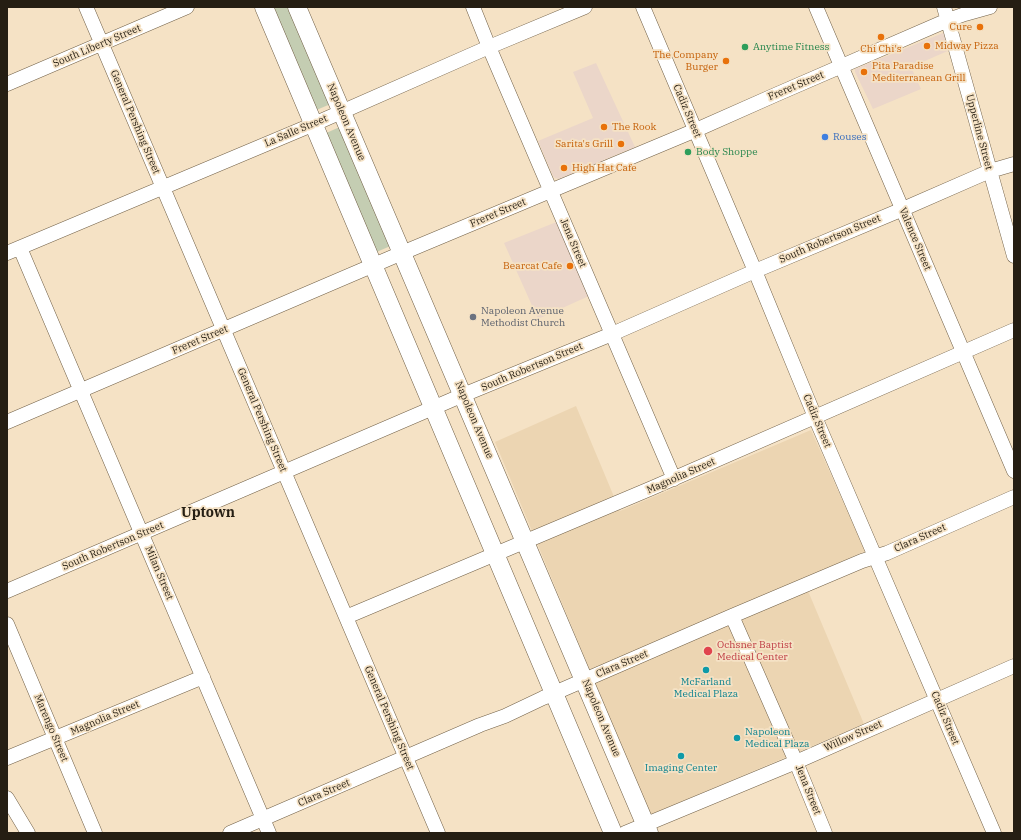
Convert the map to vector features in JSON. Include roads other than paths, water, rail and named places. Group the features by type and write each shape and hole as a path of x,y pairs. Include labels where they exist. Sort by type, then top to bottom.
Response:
{"main road":[{"path":"264,7 613,833"},
{"name":"Napoleon Avenue","path":"297,7 648,829"}],"street":[{"name":"General Pershing Street","path":"86,7 438,833"},
{"name":"South Liberty Street","path":"7,84 187,7"},
{"name":"Jena Street","path":"474,7 674,479"},
{"name":"La Salle Street","path":"7,254 585,7"},
{"name":"Cadiz Street","path":"643,7 696,130 815,417 994,833"},
{"name":"Valence Street","path":"816,7 1014,471"},
{"name":"Freret Street","path":"7,422 402,253 696,130 841,66 946,14 965,14 990,7"},
{"name":"Upperline Street","path":"946,14 1014,256"},
{"name":"South Robertson Street","path":"7,591 463,395 612,334 755,271 990,171 1014,164"},
{"name":"Milan Street","path":"20,248 269,833"},
{"name":"Magnolia Street","path":"346,617 674,479 1014,330"},
{"name":"Clara Street","path":"230,833 480,725 505,716 554,693 732,616 862,561 887,553 1014,497"},
{"name":"Jena Street","path":"732,616 796,762 825,833"},
{"name":"Marengo Street","path":"7,624 95,833"},
{"name":"Willow Street","path":"625,833 648,829 1014,666"},
{"name":"Magnolia Street","path":"7,758 203,677"},
{"path":"7,798 28,833"}],"place":[{"name":"Cure","path":"980,27"},
{"name":"Chi Chi's","path":"881,37"},
{"name":"Midway Pizza","path":"927,46"},
{"name":"Anytime Fitness","path":"745,47"},
{"name":"The Company Burger","path":"726,61"},
{"name":"Pita Paradise Mediterranean Grill","path":"864,72"},
{"name":"The Rook","path":"604,127"},
{"name":"Rouses","path":"825,137"},
{"name":"Sarita's Grill","path":"621,144"},
{"name":"Body Shoppe","path":"688,152"},
{"name":"High Hat Cafe","path":"564,168"},
{"name":"Bearcat Cafe","path":"570,266"},
{"name":"Napoleon Avenue Methodist Church","path":"473,317"},
{"name":"Ochsner Baptist Medical Center","path":"708,651"},
{"name":"McFarland Medical Plaza","path":"706,670"},
{"name":"Napoleon Medical Plaza","path":"737,738"},
{"name":"Imaging Center","path":"681,756"}],"district":[{"name":"Uptown","path":"208,513"}]}
